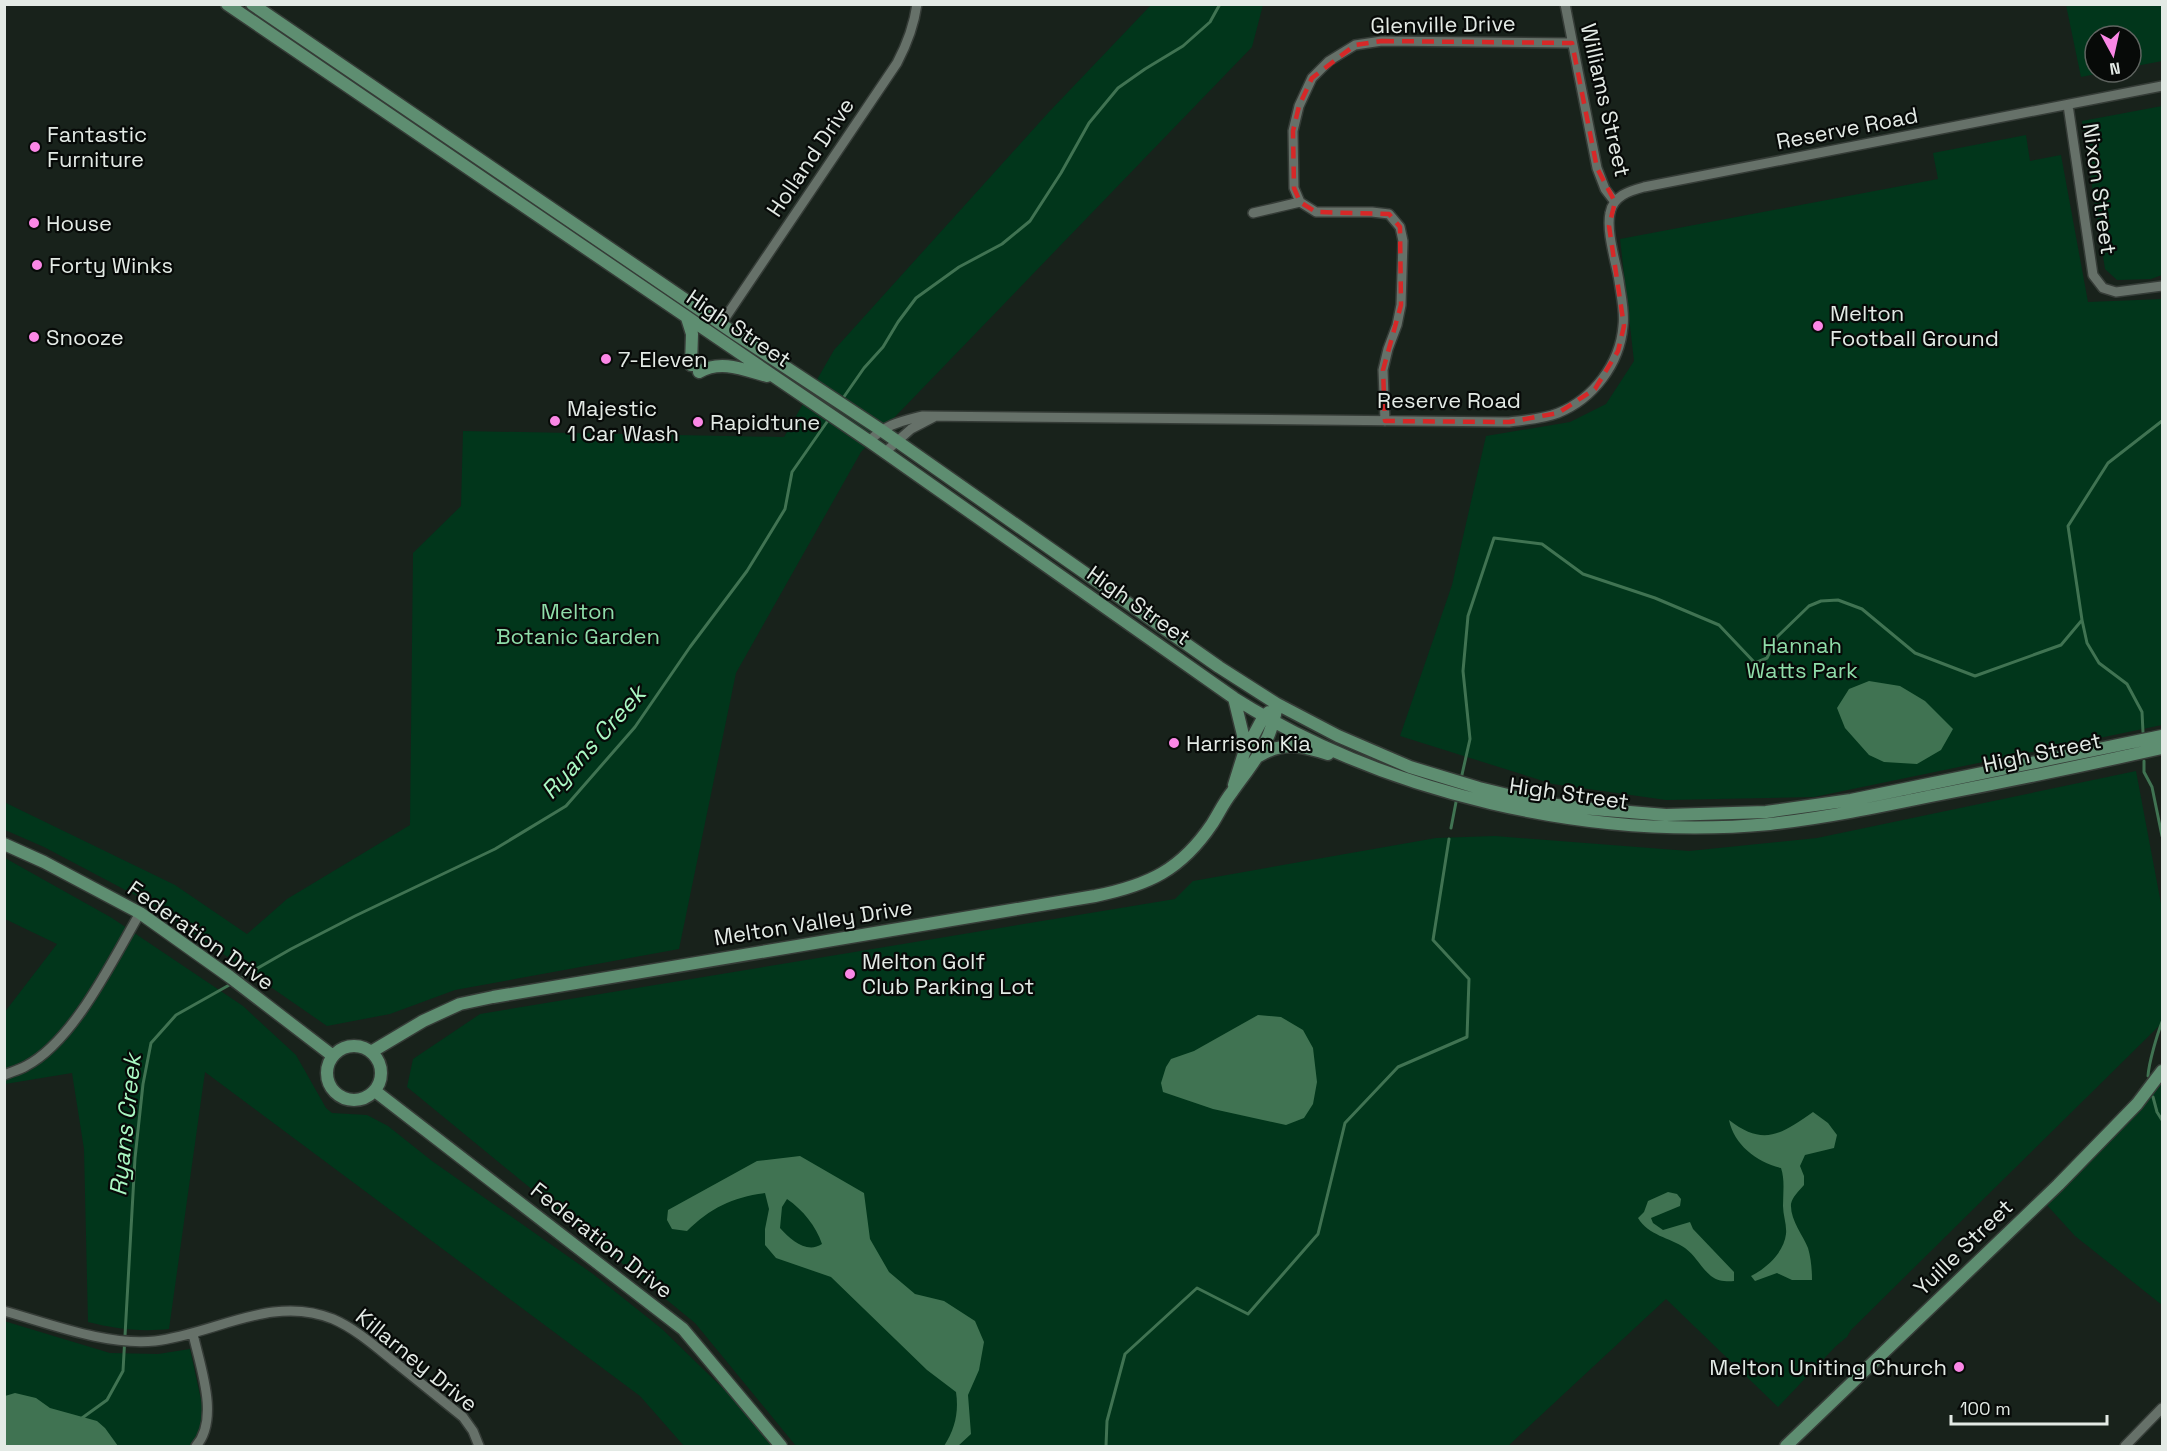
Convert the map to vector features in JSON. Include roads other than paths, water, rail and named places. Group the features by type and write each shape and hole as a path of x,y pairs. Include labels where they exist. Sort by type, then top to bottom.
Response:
{"main road":[{"name":"High Street","path":"227,4 869,441 1234,698 1269,719 1327,747 1379,768 1451,786 1540,814 1600,822 1695,826 1769,824 1844,813 2043,774 2163,747"},
{"name":"High Street","path":"252,4 721,324 881,430 1219,667 1277,704 1338,735 1451,786"},
{"path":"687,318 692,334 695,368 722,365 777,379"},
{"path":"713,336 721,324"},
{"path":"1234,698 1243,735 1244,753"},
{"name":"Melton Valley Drive","path":"1232,792 1244,753 1277,704"},
{"name":"Melton Valley Drive","path":"371,1052 432,1017 460,1004 1124,890 1149,881 1176,865 1195,847 1258,758 1270,735 1269,719"},
{"name":"High Street","path":"1478,794 1612,811 1666,815 1766,812 1851,800 2163,736"},
{"path":"1258,758 1275,747 1297,746 1379,768"},
{"name":"Federation Drive","path":"4,844 45,862 140,913 230,977 333,1056"},
{"path":"351,1046 371,1052 378,1060 381,1071 380,1081 375,1091 357,1100 346,1099 337,1094 330,1086 327,1076 328,1066 333,1056 351,1046"},
{"name":"Yuille Street","path":"1786,1446 2058,1185 2137,1104 2163,1071"},
{"name":"Federation Drive","path":"375,1091 683,1329 782,1446"}],"street":[{"name":"Holland Drive","path":"721,324 897,63 908,42 915,19 916,4"},
{"name":"Williams Street","path":"1565,4 1597,168 1605,189 1615,202"},
{"name":"Glenville Drive","path":"1300,202 1293,188 1293,131 1299,106 1312,78 1329,61 1355,45 1382,41 1572,43"},
{"name":"Reserve Road","path":"869,441 881,430 896,422 922,416 1509,422 1536,419 1558,413 1595,389 1608,372 1618,351 1623,326 1622,303 1609,226 1610,212 1615,202 1625,192 2163,87"},
{"name":"Nixon Street","path":"2068,105 2093,275 2103,288 2116,292 2163,286"},
{"path":"1253,213 1300,202 1317,212 1389,214 1400,227 1403,241 1401,305 1383,370 1385,420"},
{"name":"Reserve Road","path":"884,453 911,429 934,417"},
{"path":"4,1075 27,1066 51,1047 71,1025 140,913"},
{"name":"Killarney Drive","path":"4,1311 111,1340 154,1341 193,1334 231,1321 272,1311 297,1310 332,1319 358,1333 463,1418 473,1431 479,1446"},
{"path":"193,1334 207,1407 208,1424 196,1446"},
{"path":"2124,1446 2163,1408"}],"waterway":[{"name":"Ryans Creek","path":"841,401 864,368 883,347 916,298 959,267 1002,244 1030,221 1061,173 1089,123 1118,88 1183,46 1210,22 1220,4"},
{"name":"Ryans Creek","path":"239,979 355,916 495,849 566,806 635,727 690,647 747,571 785,509 792,472 829,419"},
{"path":"1461,779 1470,739 1463,671 1468,616 1494,538 1542,544 1583,574 1655,598 1719,625 1755,663 1767,658 1777,637 1809,606 1821,601 1838,600 1862,609 1915,653 1975,676 2061,645 2082,620 2068,526 2108,463 2162,421"},
{"path":"2082,620 2087,643 2099,663 2127,684 2142,712 2143,732"},
{"path":"2144,761 2144,772 2152,787 2162,836"},
{"path":"1451,828 1457,797"},
{"path":"1106,1446 1107,1421 1125,1354 1197,1288 1248,1314 1318,1234 1345,1123 1398,1067 1467,1037 1469,979 1433,940 1449,839"},
{"name":"Ryans Creek","path":"82,1418 107,1400 123,1371 135,1158 143,1084 151,1043 176,1015 231,984"},
{"path":"2148,1076 2162,1022"},
{"path":"2153,1097 2162,1120"}],"place":[{"name":"Fantastic Furniture","path":"35,147"},
{"name":"House","path":"34,223"},
{"name":"Forty Winks","path":"37,265"},
{"name":"Melton Football Ground","path":"1818,326"},
{"name":"Snooze","path":"34,337"},
{"name":"7-Eleven","path":"606,359"},
{"name":"Majestic 1 Car Wash","path":"555,421"},
{"name":"Rapidtune","path":"698,422"},
{"name":"Harrison Kia","path":"1174,743"},
{"name":"Melton Golf Club Parking Lot","path":"850,974"},
{"name":"Melton Uniting Church","path":"1959,1367"}],"park label":[{"name":"Melton Botanic Garden","path":"578,624"},
{"name":"Hannah Watts Park","path":"1802,658"}]}
